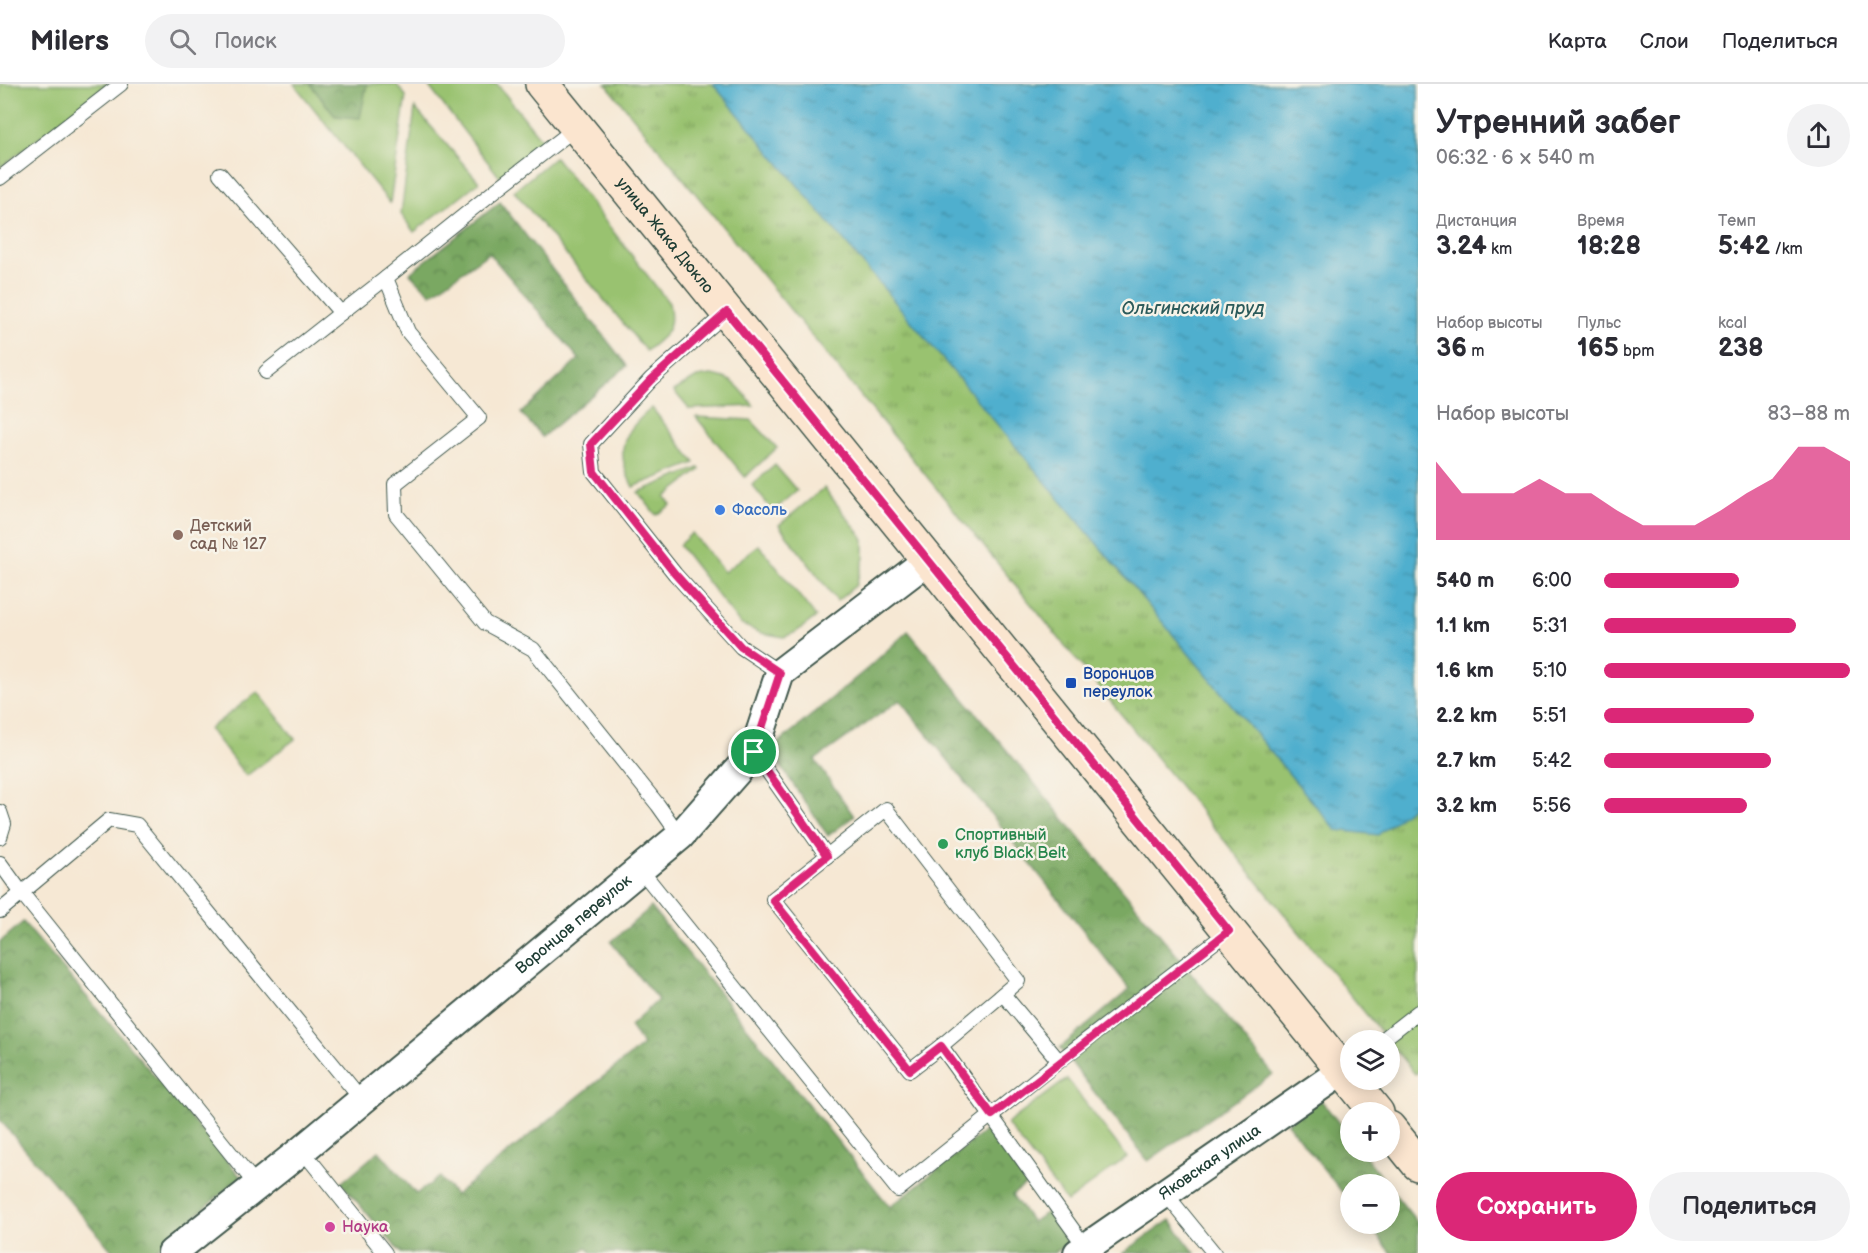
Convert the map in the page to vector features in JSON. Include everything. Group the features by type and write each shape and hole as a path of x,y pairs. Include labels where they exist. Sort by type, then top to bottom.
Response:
{"street":[{"name":"улица Жака Дюкло","path":"542,84 1229,931 1340,1061"},
{"path":"780,673 928,560"},
{"name":"Воронцов переулок","path":"172,1253 302,1150 680,836 754,752 780,673"},
{"name":"Яковская улица","path":"1082,1250 1340,1072"},
{"path":"1400,1142 1418,1164"}],"lane":[{"path":"0,178 121,84"},
{"path":"266,372 577,128"},
{"path":"220,174 341,313"},
{"path":"386,278 408,332 479,418 395,484 396,514 485,623 533,649 658,805 680,836"},
{"path":"727,312 651,380 591,444 594,472 675,574 741,647 780,673"},
{"path":"754,752 827,856"},
{"path":"886,809 1018,981 910,1070 773,900 827,856 886,809"},
{"path":"0,812 4,824 0,837"},
{"path":"0,911 109,820 137,825 362,1100"},
{"path":"0,863 257,1186"},
{"path":"640,869 898,1190 1059,1061 1229,931"},
{"path":"1003,994 1059,1061"},
{"path":"1395,1030 1418,1012"},
{"path":"941,1046 992,1115 1082,1250"},
{"path":"302,1150 385,1253"},
{"path":"1165,1193 1214,1253"}],"green space":[{"path":"0,84 108,84 0,168"},
{"path":"294,84 396,84 406,96 390,203"},
{"path":"310,84 367,84 360,118 335,116"},
{"path":"427,84 497,84 545,144 501,179"},
{"name":"Ольгинский пруд","path":"606,84 1418,84 1418,1072 1415,1074 1400,1056 1400,1030 1379,1030"},
{"path":"415,108 479,182 414,232 401,214"},
{"path":"555,157 669,303 670,326 664,336 646,351 514,191"},
{"path":"500,202 627,366 542,437 521,413 579,359 489,253 431,294 410,273"},
{"path":"711,375 731,381 741,389 754,406 689,409 674,391 697,377"},
{"path":"652,408 695,463 633,487 624,463 624,443 634,425"},
{"path":"696,417 751,420 777,448 745,477"},
{"path":"775,465 797,491 773,511 752,485"},
{"path":"699,468 700,470 665,497 671,505 656,515 638,492"},
{"path":"824,488 864,539 864,558 856,585 837,601 779,525"},
{"path":"692,533 724,572 759,545 816,617 796,632 784,637 761,633 740,624 679,545"},
{"path":"908,631 1273,1074 1148,1161 1060,1048 1130,989 900,700 815,760 854,816 828,836 770,750"},
{"path":"258,692 295,739 246,776 209,729"},
{"path":"651,907 890,1207 986,1130 1027,1184 1012,1195 1032,1222 1047,1212 1068,1243 1054,1253 592,1253 587,1247 579,1253 401,1253 341,1183 379,1151 416,1194 440,1177 455,1195 643,1045 630,1026 658,1000 611,942"},
{"path":"23,922 241,1177 152,1253 114,1253 0,1120 0,942"},
{"path":"1067,1079 1127,1157 1067,1202 1007,1124"},
{"path":"1320,1099 1340,1124 1340,1162 1370,1162 1379,1174 1340,1174 1340,1189 1287,1123"},
{"path":"1400,1201 1418,1223 1418,1253 1391,1253 1376,1234 1400,1234"},
{"path":"1170,1220 1195,1253 1123,1253"}],"water":[{"name":"Ольгинский пруд","path":"713,84 1418,84 1418,802 1378,835 1336,830"}],"place":[{"name":"Фасоль","path":"720,510"},
{"name":"Детский сад № 127","path":"178,535"},
{"name":"Воронцов переулок","path":"1071,683"},
{"name":"Спортивный клуб Black Belt","path":"943,844"},
{"name":"Наука","path":"330,1227"}],"route":[{"path":"727,312 1229,931 992,1115 941,1046 910,1070 773,900 827,856 754,752 780,673 741,647 675,574 594,472 591,444 651,380 727,312"}]}
